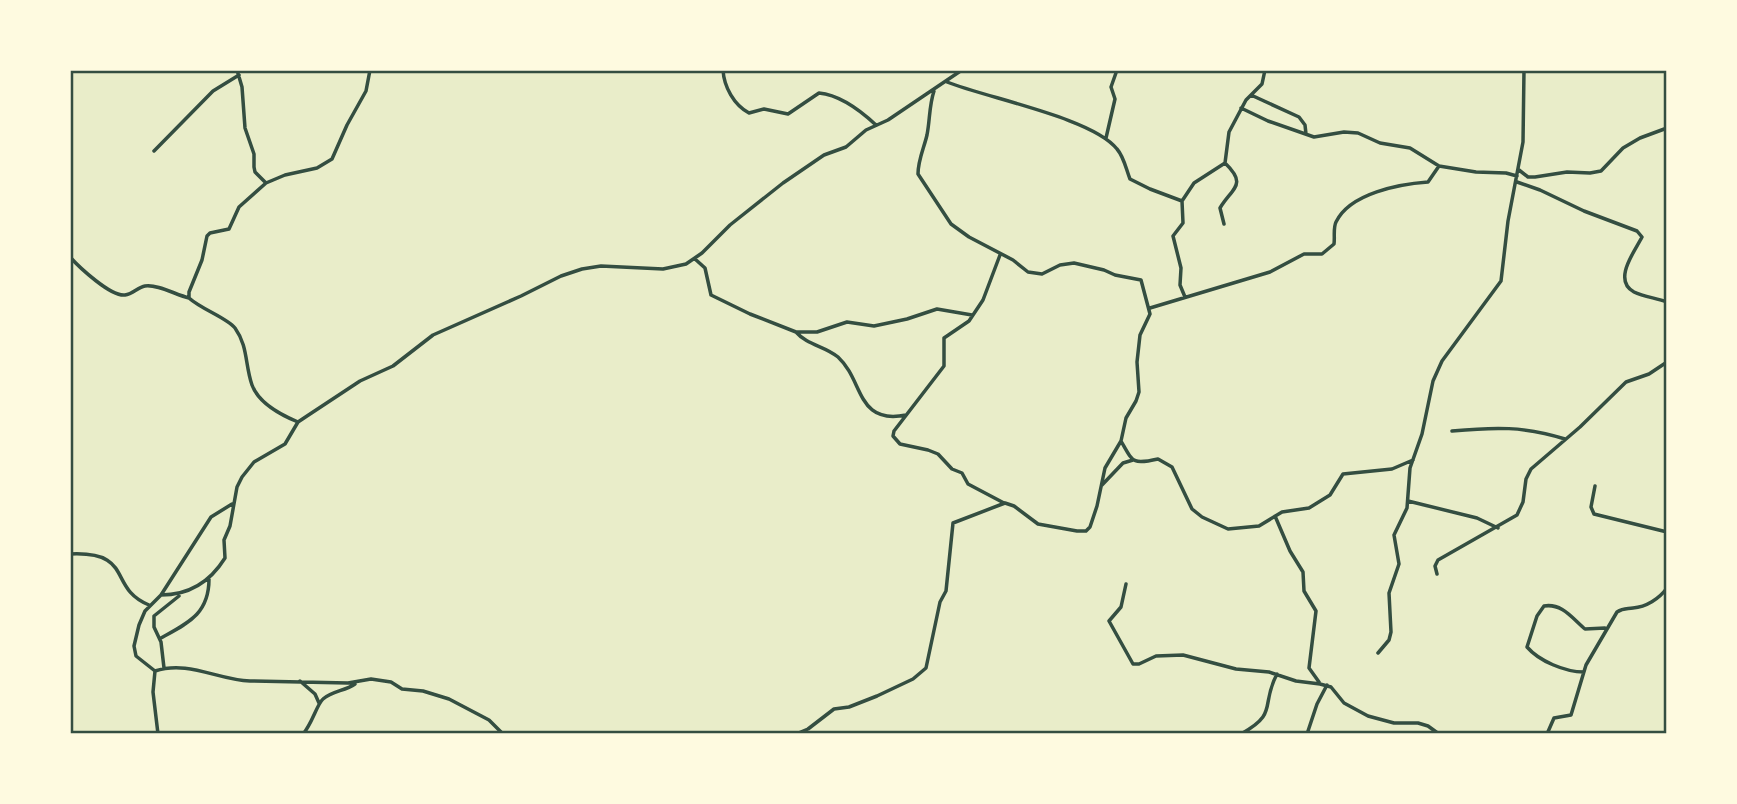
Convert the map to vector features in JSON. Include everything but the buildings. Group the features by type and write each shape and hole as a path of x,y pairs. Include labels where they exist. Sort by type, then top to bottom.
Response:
{"street":[{"path":"237,70 245,128 253,144 254,167 266,183"},
{"path":"189,299 207,236 231,228 239,207 266,183 285,175 317,168 332,159 366,91 370,70"},
{"path":"723,70 730,94 736,103 749,113 764,109 788,114 819,93 836,96 876,125"},
{"path":"164,668 160,638 154,627 155,616 181,594 209,579 225,558 223,544 237,487 247,470 262,456 285,443 298,422 360,381 393,366 433,335 561,276 601,266 671,268 695,259 730,225 783,183 824,155 846,147 866,130 888,120 962,70"},
{"path":"1106,139 1115,99 1111,87 1116,70"},
{"path":"1185,297 1180,285 1181,268 1173,236 1183,223 1182,201 1194,183 1225,163 1229,132 1241,108 1262,84 1265,70"},
{"path":"1378,653 1389,640 1391,632 1389,593 1399,564 1394,535 1408,501 1413,460 1422,434 1436,371 1501,281 1508,221 1524,134 1524,70"},
{"path":"154,152 213,91 239,75"},
{"path":"947,82 1069,122 1106,139 1120,152 1130,179 1182,201"},
{"path":"935,89 918,165 918,177 951,225 1013,260 1028,272 1046,273 1060,265 1074,263 1142,281 1143,294 1150,308 1149,320 1140,335 1137,362 1139,392 1126,418 1121,441 1111,455 1094,520 1083,531 1038,524 1014,506 968,484 962,473 952,469 933,452 897,443 893,433 944,366 944,338 969,321 983,300 1000,255"},
{"path":"1251,95 1299,117 1306,135"},
{"path":"1241,108 1268,121 1314,137 1344,132 1358,133 1380,143 1409,148 1439,166 1476,172 1518,173 1528,177 1601,171 1623,148 1667,128"},
{"path":"1224,224 1220,208 1234,190 1237,178 1236,173 1225,163"},
{"path":"1150,308 1270,272 1304,254 1315,256 1328,251 1334,244 1337,220 1355,203 1388,187 1427,182 1439,166"},
{"path":"1517,181 1637,231 1642,237 1628,260 1626,284 1635,292 1667,302"},
{"path":"70,257 83,272 120,295 129,294 142,286 150,286 189,299 232,324 247,353 253,387 257,393 275,411 298,422"},
{"path":"695,259 705,268 711,295 796,332 807,342 830,351 844,364 860,396 878,415 908,415"},
{"path":"796,332 817,332 847,321 874,326 937,309 973,315"},
{"path":"1437,574 1435,566 1438,560 1514,518 1520,510 1526,479 1531,469 1629,380 1649,374 1667,362"},
{"path":"1452,431 1472,427 1499,427 1539,430 1565,439"},
{"path":"1121,441 1126,454 1133,460 1140,463 1158,459 1172,467 1192,509 1221,528 1227,529 1259,526 1282,512 1309,508 1331,495 1343,474 1392,469 1413,460"},
{"path":"1101,486 1123,463 1133,460"},
{"path":"1595,486 1591,507 1594,514 1667,533"},
{"path":"1408,501 1477,518 1498,528"},
{"path":"155,671 140,661 134,652 139,625 149,605 161,595 211,517 234,503"},
{"path":"796,734 808,729 834,709 849,707 920,674 926,668 940,602 946,591 953,523 1005,503"},
{"path":"1275,516 1290,551 1303,572 1304,592 1316,611 1317,620 1308,668 1320,684"},
{"path":"70,554 100,555 108,558 116,566 124,584 149,605"},
{"path":"160,638 197,614 207,600 209,579"},
{"path":"1126,584 1121,607 1109,621 1133,664 1156,656 1183,655 1236,669 1277,674 1296,681 1327,685 1335,690 1350,708 1368,716 1394,723 1418,723 1439,734"},
{"path":"1547,734 1554,718 1571,715 1584,672 1605,628 1620,610 1641,607 1661,596 1667,588"},
{"path":"161,595 181,594"},
{"path":"1584,672 1568,670 1548,662 1527,647 1538,615 1544,606 1553,605 1564,610 1585,629 1605,628"},
{"path":"155,671 164,668 200,670 236,680 391,682 408,691 423,691 440,696 489,720 503,734"},
{"path":"155,671 153,684 158,734"},
{"path":"1241,734 1263,720 1268,711 1270,686 1277,674"},
{"path":"300,681 315,694 319,703"},
{"path":"303,734 311,725 319,703 330,695 347,690 356,682"},
{"path":"1307,734 1327,685"}]}
